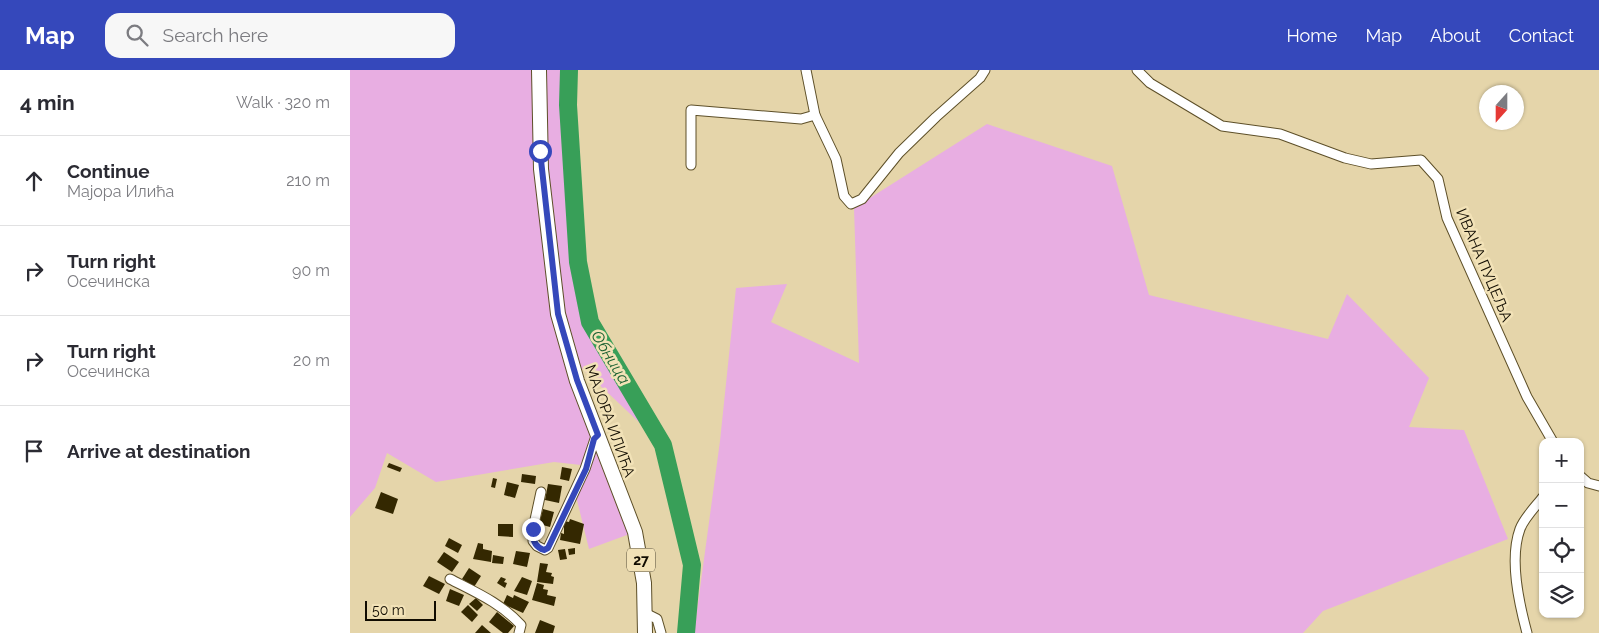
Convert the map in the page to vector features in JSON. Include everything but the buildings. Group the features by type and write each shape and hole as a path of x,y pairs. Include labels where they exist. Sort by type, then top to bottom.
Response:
{"main road":[{"name":"МАЈОРА ИЛИЋА","path":"539,70 541,170 558,314 577,380 635,532 644,582 645,633"}],"street":[{"path":"806,70 815,115 836,159 844,196 851,204 862,199 899,153 936,116 980,78 986,70"},
{"name":"ИВАНА ПУЦЕЉА","path":"1137,70 1150,84 1222,126 1280,134 1345,158 1371,164 1421,160 1438,179 1447,218 1526,397 1551,438"},
{"path":"691,164 691,110 801,119 815,115"},
{"path":"541,492 533,537 537,546 544,550 548,548 586,469 594,439 598,435"},
{"path":"1584,480 1588,484 1599,486"},
{"path":"1527,633 1517,578 1516,553 1520,528 1539,502"},
{"path":"450,579 502,608 521,625 520,633"},
{"path":"645,616 649,615 657,619 660,633"}],"shaded area":[{"path":"350,70 569,70 568,105 578,262 590,322 663,445 570,357 635,532 589,549 575,492 581,465 554,462 436,482 387,453 375,488 350,517"},
{"path":"987,124 1112,166 1149,295 1328,339 1347,294 1429,378 1409,427 1464,430 1508,539 1323,611 1303,633 694,633 720,441 736,288 787,284 771,322 859,363 854,208"}],"waterway":[{"name":"Обница","path":"569,70 568,105 578,262 590,322 663,445 692,565 686,633"}],"route":[{"path":"533,529 533,541 541,549 548,548 586,469 594,439 598,435 577,380 558,314 540,151"}]}
